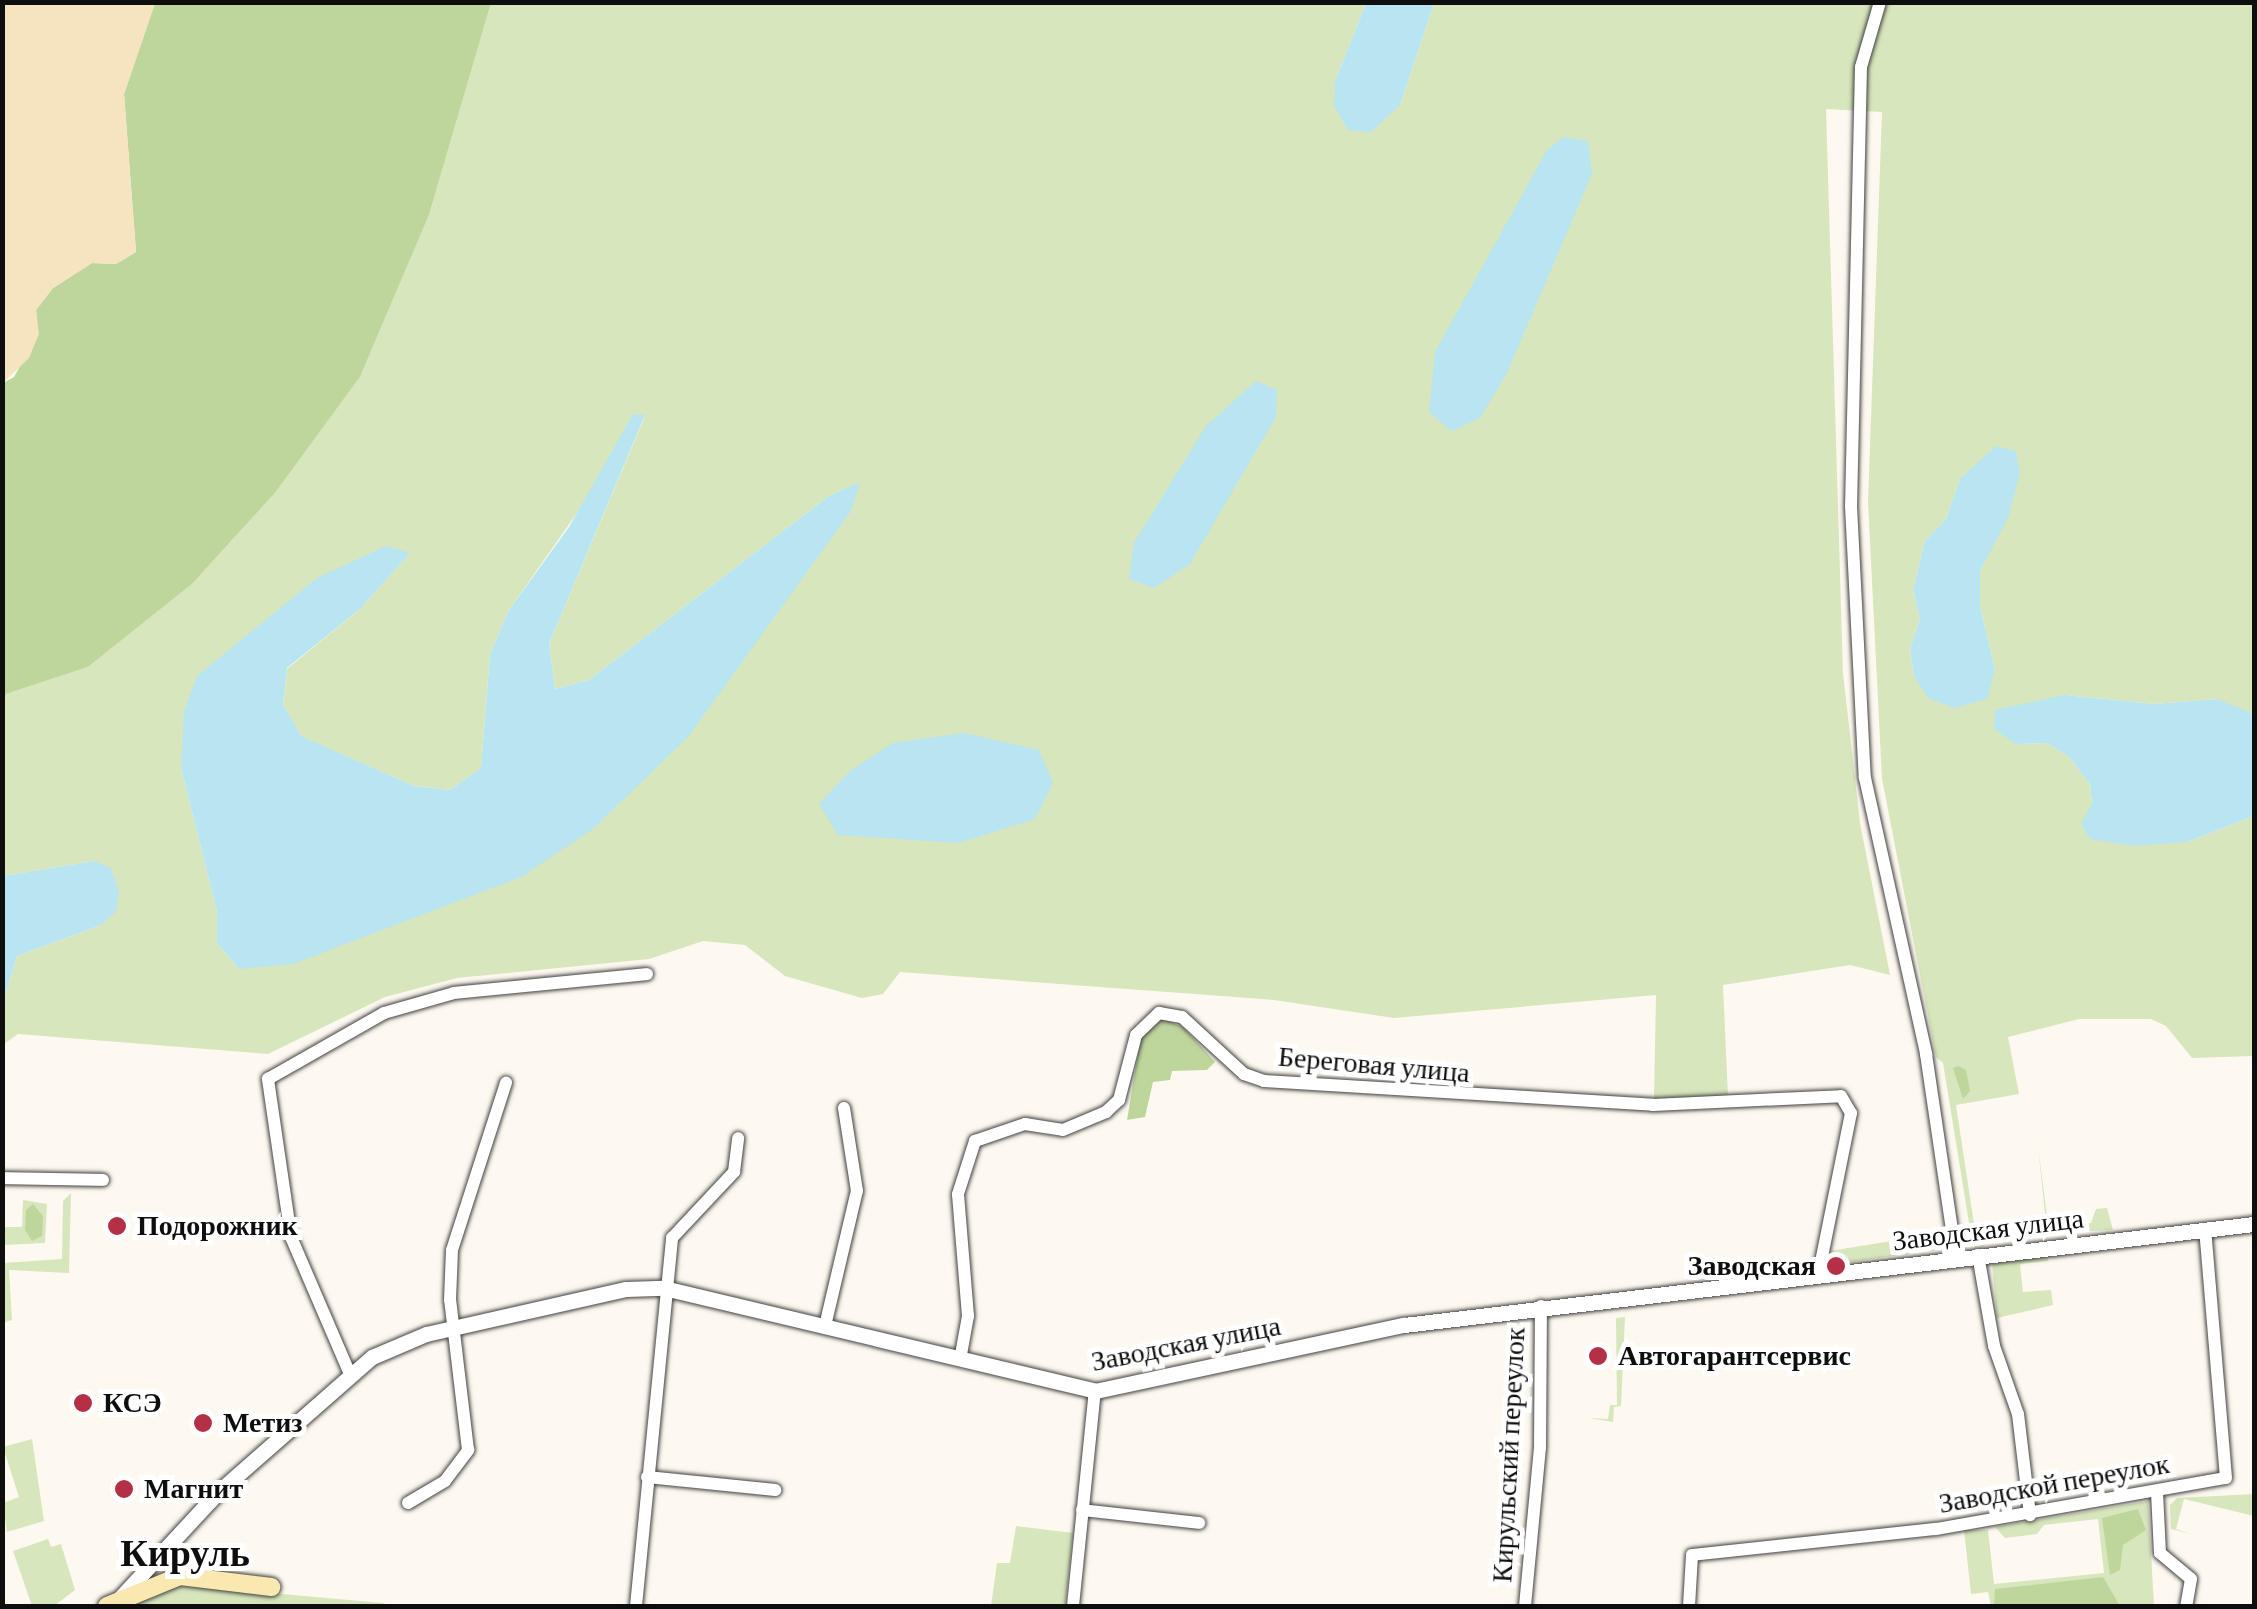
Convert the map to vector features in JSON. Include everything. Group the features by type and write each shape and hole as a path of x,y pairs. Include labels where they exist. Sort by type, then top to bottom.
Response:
{"main road":[{"path":"113,1603 180,1576 271,1587"}],"street":[{"path":"1880,2 1861,67 1851,506 1865,778 1926,1054 1956,1258"},
{"path":"350,1374 297,1259 268,1079 384,1013 454,993 647,974"},
{"name":"Береговая улица","path":"960,1360 968,1316 958,1194 975,1142 1025,1124 1063,1130 1106,1112 1119,1100 1136,1035 1160,1014 1181,1016 1244,1074 1264,1081 1653,1105 1841,1096 1851,1113 1818,1276"},
{"path":"408,1503 445,1481 468,1450 455,1328 452,1250 506,1082"},
{"path":"825,1326 856,1191 844,1108"},
{"path":"636,1606 664,1288 678,1224 734,1172 738,1138"},
{"path":"2,1178 103,1180"},
{"name":"Заводская улица","path":"113,1603 217,1493 350,1374 397,1343 626,1289 664,1288 1094,1391 1404,1325 2254,1224"},
{"name":"Заводской переулок","path":"1689,1606 1692,1555 2030,1515 2226,1478 2205,1229"},
{"path":"1978,1256 1994,1346 2018,1414 2030,1515"},
{"name":"Кирульский переулок","path":"1525,1606 1540,1448 1541,1306"},
{"path":"1073,1606 1094,1391"},
{"path":"648,1478 775,1490"},
{"path":"2157,1492 2158,1546 2166,1563 2190,1579 2186,1606"},
{"path":"1082,1510 1199,1523"}],"green space":[{"path":"155,3 491,3 429,215 360,377 275,493 192,584 88,667 3,695 3,383 14,377 38,334 36,310 53,288 92,263 116,264 136,252 124,94"},
{"path":"491,3 1366,3 1335,81 1400,105 1434,3 2254,3 2254,718 2217,699 2154,704 2065,695 2016,744 2047,743 2069,757 2090,784 2092,803 2187,842 2254,816 2254,1056 2192,1058 2166,1026 2151,1019 2079,1019 2008,1037 2019,1094 1956,1105 1976,1237 2032,1235 1982,1246 1971,1235 1943,1063 1936,1057 1882,779 1868,502 1882,112 1826,109 1843,673 1860,823 1890,975 1850,965 1723,985 1728,1096 1654,1100 1656,995 1394,1018 1274,1000 900,972 883,994 862,998 785,976 745,945 703,941 649,959 457,978 385,997 268,1054 18,1034 4,1044 3,1064 3,1002 17,956 101,925 94,861 3,876 3,695 88,667 192,584 275,493 360,377 429,215","holes":["645,416 549,644 555,689 589,680 829,496 859,483 239,969 217,943 217,911 181,768 385,547 409,554 360,609 287,669 283,704 300,736 414,786 450,790 481,768 490,654 509,610","1960,479 1992,547 1980,571 1980,606 1995,670 1914,676 1910,648 1920,619 1913,589 1925,541 1946,519"]},
{"path":"1163,1019 1183,1027 1215,1062 1207,1070 1172,1071 1170,1080 1153,1082 1145,1117 1127,1120 1141,1036"},
{"path":"1953,1068 1966,1070 1970,1091 1963,1099"},
{"path":"2038,1146 2048,1224 2091,1223 2096,1209 2107,1208 2113,1230 2047,1233"},
{"path":"71,1193 69,1273 9,1270 12,1320 3,1323 3,1263 62,1259 63,1201"},
{"path":"23,1200 47,1204 45,1243 3,1245 3,1227 22,1227"},
{"path":"33,1204 43,1216 42,1236 32,1241 25,1230 26,1210"},
{"path":"1942,1233 1938,1250 1835,1264 1829,1251"},
{"path":"2047,1254 2048,1261 2020,1264 2023,1292 2051,1290 2053,1305 1997,1318 1992,1263"},
{"path":"1625,1317 1621,1406 1614,1407 1613,1422 1589,1418 1608,1419 1610,1405 1617,1405 1616,1318"},
{"path":"32,1439 44,1521 7,1532 3,1503 19,1497 3,1447"},
{"path":"2254,1494 2254,1516 2184,1499 2176,1529 2191,1534 2171,1529 2170,1505 2177,1498"},
{"path":"2148,1501 2154,1606 1991,1606 1988,1592 1971,1594 1964,1530 1988,1530 1994,1584 2104,1573 2098,1519 2044,1525 2037,1534 2005,1538 1995,1527"},
{"path":"2138,1509 2146,1530 2123,1545 2120,1570 2110,1575 2102,1518"},
{"path":"1016,1526 1073,1533 1065,1606 991,1606 997,1563 1010,1563"},
{"path":"48,1539 51,1547 61,1544 75,1590 54,1606 32,1606 13,1551"},
{"path":"2103,1577 2120,1606 1994,1606 1995,1589"},
{"path":"181,1585 383,1603 387,1606 122,1606"}],"sand":[{"path":"3,2 155,3 124,94 136,252 116,264 92,263 53,288 36,310 39,334 29,358 3,383"}],"water":[{"path":"1366,3 1434,3 1400,105 1371,132 1348,130 1334,106 1335,81"},
{"path":"1564,137 1588,141 1592,174 1507,373 1480,418 1451,431 1429,412 1435,352 1547,150"},
{"path":"1256,381 1277,390 1276,417 1190,564 1154,588 1129,579 1134,543 1206,426"},
{"path":"633,414 645,415 549,644 555,689 589,680 829,496 860,482 851,511 688,737 593,829 521,877 293,964 239,969 217,943 217,911 181,768 184,711 197,676 317,578 386,546 410,553 360,609 287,668 283,704 301,736 414,786 450,790 481,768 490,654 509,610 569,527"},
{"path":"1996,446 2016,451 2020,473 2008,518 1980,571 1980,606 1995,670 1987,699 1954,708 1928,698 1914,676 1910,648 1920,619 1913,589 1925,541 1946,519 1960,479"},
{"path":"2065,695 2154,704 2217,699 2249,712 2254,718 2254,816 2187,842 2134,846 2090,839 2081,824 2092,803 2090,784 2069,757 2047,743 2016,744 1994,729 1995,710"},
{"path":"964,733 1039,750 1053,783 1035,819 959,843 838,835 819,804 850,771 893,743"},
{"path":"94,861 111,868 119,892 116,912 101,925 17,956 3,1002 3,876"}],"place":[{"name":"Подорожник","path":"117,1226"},
{"name":"Заводская","path":"1836,1266"},
{"name":"Автогарантсервис","path":"1598,1356"},
{"name":"КСЭ","path":"83,1403"},
{"name":"Метиз","path":"203,1423"},
{"name":"Магнит","path":"124,1489"}],"district":[{"name":"Кируль","path":"185,1554"}]}
